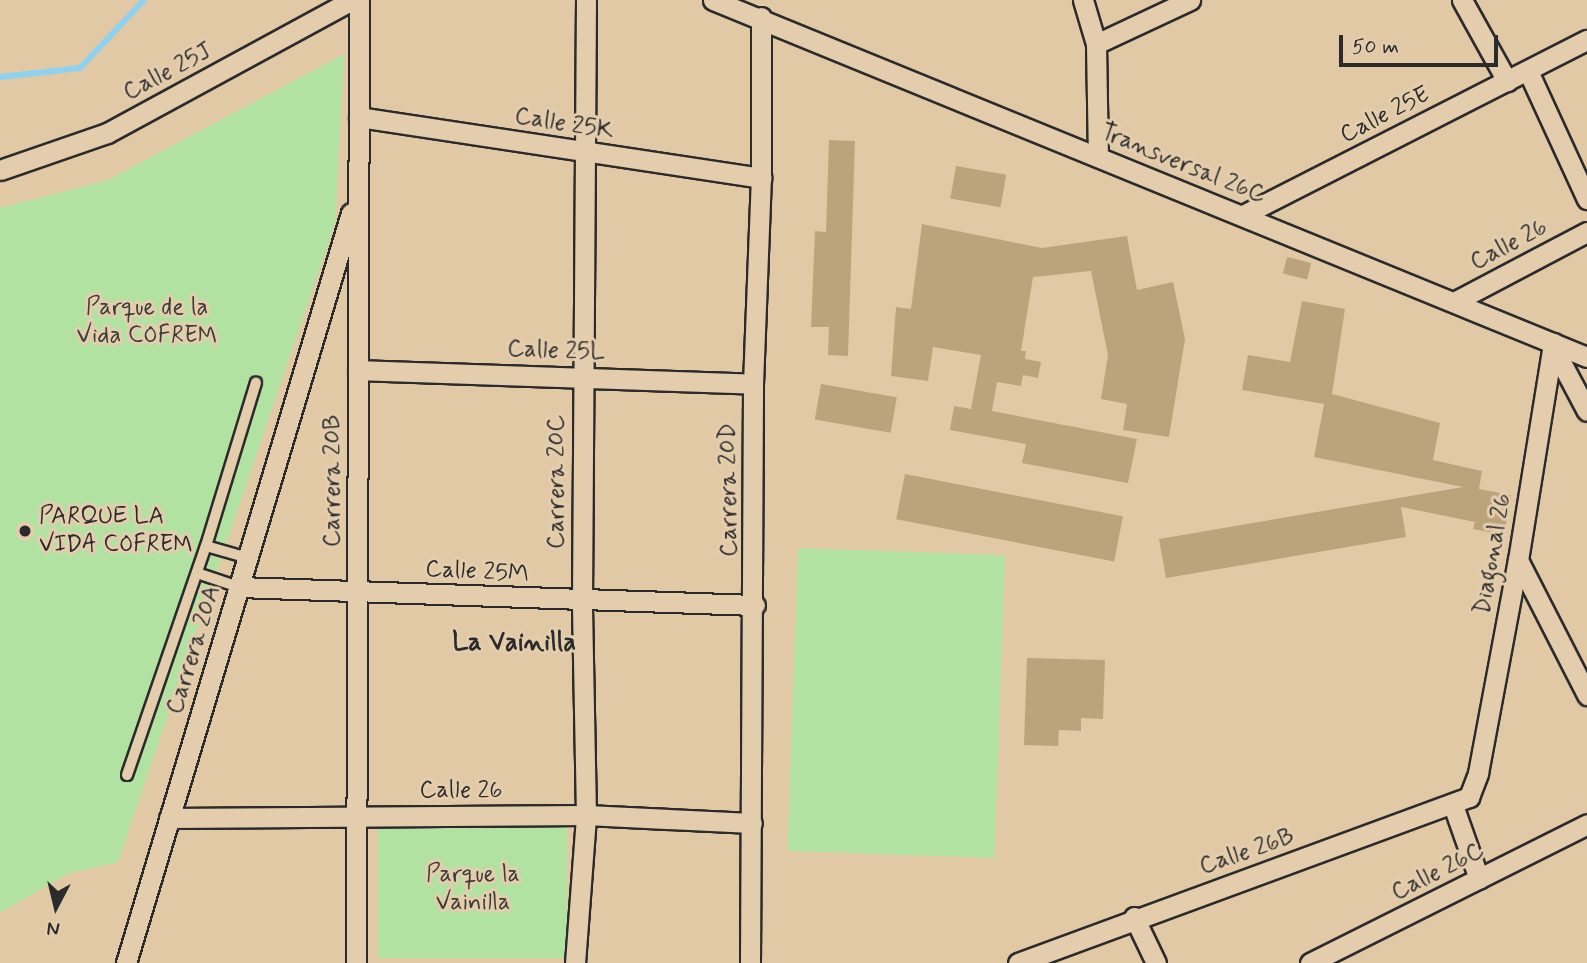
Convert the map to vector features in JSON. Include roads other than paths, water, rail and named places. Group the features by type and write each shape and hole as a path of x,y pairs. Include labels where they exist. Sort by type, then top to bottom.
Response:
{"street":[{"name":"Calle 25J","path":"0,170 107,133 352,0"},
{"name":"Carrera 20B","path":"356,963 359,0"},
{"name":"Carrera 20C","path":"575,963 586,815 582,376 586,0"},
{"path":"713,0 761,17"},
{"path":"1083,0 1096,44 1098,156"},
{"path":"1096,44 1190,0"},
{"path":"1462,0 1507,81"},
{"name":"Transversal 26C","path":"761,17 1454,302 1553,346 1587,357"},
{"name":"Carrera 20D","path":"750,963 755,605 753,384 761,178 761,17"},
{"name":"Calle 25E","path":"1243,215 1587,40"},
{"path":"1528,71 1587,199"},
{"name":"Calle 25K","path":"359,117 761,178"},
{"name":"Carrera 20A","path":"126,963 358,191"},
{"name":"Calle 26","path":"1454,302 1587,232"},
{"path":"1553,346 1587,411"},
{"name":"Diagonal 26","path":"1478,773 1518,560 1553,346"},
{"name":"Calle 25L","path":"358,370 753,384"},
{"path":"1518,560 1587,695"},
{"name":"Calle 25M","path":"239,587 357,590 582,602 755,605"},
{"name":"Calle 26B","path":"1018,963 1134,918 1453,805 1469,797 1478,773"},
{"path":"1453,805 1479,879"},
{"name":"Calle 26","path":"169,818 586,815 752,823"},
{"name":"Calle 26C","path":"1310,963 1587,824"},
{"path":"1134,918 1156,963"}],"lane":[{"path":"127,775 206,546 256,382"},
{"path":"206,546 248,558"},
{"path":"197,573 239,587"}],"waterway":[{"path":"0,77 80,68 144,0"}],"place":[{"name":"PARQUE LA VIDA COFREM","path":"25,531"}],"district":[{"name":"La Vainilla","path":"514,644"}],"park label":[{"name":"Parque de la Vida COFREM","path":"147,322"},
{"name":"Parque la Vainilla","path":"473,889"}]}
